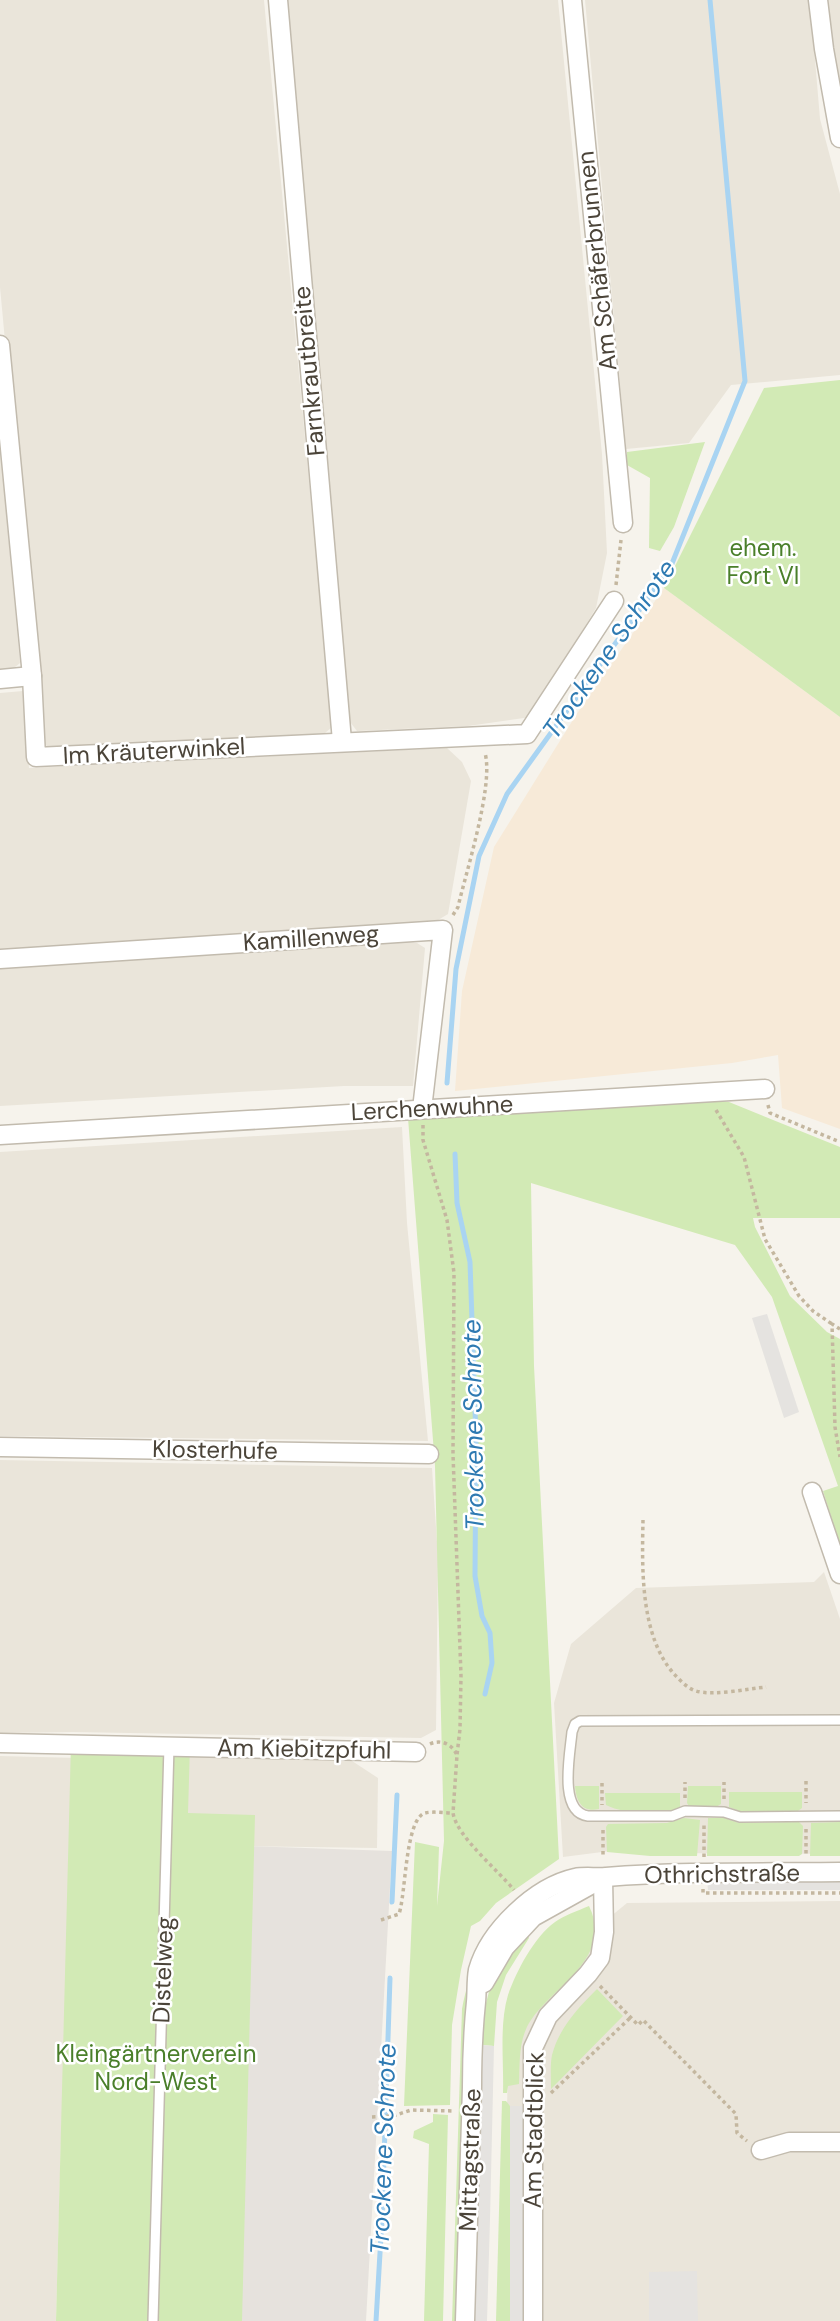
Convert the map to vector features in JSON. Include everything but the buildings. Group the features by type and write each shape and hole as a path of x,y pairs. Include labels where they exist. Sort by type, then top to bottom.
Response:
{"street":[{"name":"Farnkrautbreite","path":"278,0 342,741"},
{"name":"Am Schäferbrunnen","path":"572,0 623,523"},
{"path":"818,0 840,138"},
{"name":"Im Kräuterwinkel","path":"0,353 32,676 36,757 527,734 614,601"},
{"path":"0,679 32,676"},
{"path":"422,1109 443,930"},
{"name":"Kamillenweg","path":"0,959 443,930"},
{"name":"Lerchenwuhne","path":"0,1135 765,1089"},
{"name":"Klosterhufe","path":"0,1447 429,1454"},
{"path":"812,1492 840,1574"},
{"name":"Am Kiebitzpfuhl","path":"0,1743 416,1752"},
{"name":"Othrichstraße","path":"603,1878 649,1874 840,1872"},
{"name":"Mittagstraße","path":"465,2321 473,2039 478,1970 495,1937 518,1910 560,1883 573,1878 603,1878"},
{"name":"Am Stadtblick","path":"533,2321 532,2054 538,2033 555,2008 589,1974 600,1958 604,1941 603,1878"},
{"path":"761,2150 789,2143 840,2142"}],"lane":[{"path":"840,1720 580,1721 572,1732 569,1792 573,1807 580,1814 588,1816 673,1816 685,1811 724,1812 740,1817 840,1816"},
{"name":"Distelweg","path":"153,2321 169,1746"}],"path":[{"path":"614,601 623,523"},
{"path":"443,930 458,907 483,803 488,763 480,737"},
{"path":"765,1089 770,1113 840,1142"},
{"path":"705,1093 744,1157 765,1239 799,1296 813,1311 840,1329"},
{"path":"422,1109 423,1140 447,1220 454,1273 453,1454 461,1676 453,1813 462,1834 504,1878"},
{"path":"832,1324 835,1427 840,1457"},
{"path":"643,1520 648,1617 652,1637 666,1664 686,1686 700,1692 766,1687"},
{"name":"Am Kiebitzpfuhl","path":"416,1752 433,1742 447,1743 457,1755"},
{"path":"381,1920 399,1914 403,1902 412,1830 418,1818 427,1813 453,1813"},
{"path":"704,1824 704,1843"},
{"path":"806,1828 806,1845"},
{"path":"603,1829 603,1856"},
{"path":"589,1974 638,2025 643,2020 736,2114 737,2133 761,2150"},
{"path":"532,2112 630,2018"},
{"path":"372,2116 393,2116 411,2110 454,2111"}],"shaded area":[{"path":"0,0 264,0 332,727 318,739 48,748 42,739 0,287"},
{"path":"284,0 558,0 602,454 607,553 596,608 531,717 468,726 357,731 347,718"},
{"path":"585,0 810,0 820,119 840,194 840,375 731,385 689,443 626,449"},
{"path":"824,0 840,0 840,123"},
{"path":"0,446 20,663 0,677"},
{"path":"664,588 840,717 840,1129 782,1108 778,1055 732,1063 455,1091 462,991 494,847 576,715"},
{"path":"23,691 29,768 447,748 462,762 471,781 448,914 430,925 0,949 0,693"},
{"path":"417,943 425,948 413,1086 344,1086 0,1106 0,967"},
{"path":"402,1127 407,1223 428,1441 0,1436 0,1152"},
{"path":"767,1314 799,1412 784,1418 752,1318"},
{"path":"0,1460 432,1468 438,1558 436,1730 421,1738 0,1733"},
{"path":"824,1572 840,1619 840,1854 610,1851 563,1857 554,1703 571,1644 636,1588 814,1582"},
{"path":"0,1756 79,1758 61,2137 56,2321 0,2321"},
{"path":"180,1757 346,1757 378,1778 377,1848 244,1846 178,1823"},
{"path":"244,1846 392,1851 366,2321 230,2321"},
{"path":"840,1878 840,1890 708,1890 707,1880"},
{"path":"840,1901 840,2321 501,2321 510,1999 627,1903"},
{"path":"482,2045 494,2046 490,2219 487,2321 475,2321"},
{"path":"510,2106 532,2106 533,2321 510,2321"},
{"path":"697,2271 698,2321 649,2321 649,2272"}],"green space":[{"name":"ehem. Fort VI","path":"840,380 840,717 664,588 764,388"},
{"path":"705,442 674,527 660,551 649,548 650,478 627,465 627,452"},
{"path":"698,1098 729,1102 840,1147 840,1218 753,1218 790,1296 827,1332 840,1339 840,1545 823,1491 838,1486 772,1297 735,1245 531,1183 534,1366 559,1859 496,1903 480,1921 471,1926 452,2025 450,2105 404,2106 415,1842 439,1847 437,1906 444,1841 435,1466 408,1118"},
{"name":"Kleingärtnerverein Nord-West","path":"71,1743 190,1746 188,1813 255,1815 242,2321 56,2321"},
{"path":"575,1786 599,1786 599,1809 588,1809 581,1805"},
{"path":"688,1786 721,1786 721,1804 716,1807 689,1806"},
{"path":"729,1792 802,1792 802,1808 798,1811 742,1812 729,1807"},
{"path":"605,1793 680,1793 680,1807 654,1813 622,1811 606,1805"},
{"path":"684,1818 700,1820 697,1856 607,1852 608,1824 667,1823"},
{"path":"708,1818 724,1818 739,1823 799,1822 803,1826 802,1854 707,1856"},
{"path":"840,1822 840,1856 810,1856 811,1823"},
{"path":"512,1903 514,1908 469,1990 466,2009 456,2321 452,2321 462,2009 479,1952 493,1927"},
{"path":"589,1906 595,1924 594,1940 588,1955 531,2020 522,2043 519,2084 508,2086 507,2093 503,2093 505,2007 516,1976 527,1955 547,1928 563,1917"},
{"path":"526,1931 529,1938 506,1975 497,2002 494,2046 482,2045 484,2011 493,1976"},
{"path":"597,1989 623,2016 551,2089 551,2059 559,2036 576,2011"},
{"path":"502,2101 506,2101 510,2106 510,2321 496,2321"},
{"path":"433,2114 448,2115 443,2321 424,2321 429,2144 413,2138 414,2131 433,2122"}],"waterway":[{"name":"Trockene Schrote","path":"447,1083 456,969 479,856 507,794 671,566 745,381 710,0"},
{"name":"Trockene Schrote","path":"455,1154 457,1203 470,1262 476,1439 475,1576 482,1616 490,1633 492,1663 485,1694"},
{"name":"Trockene Schrote","path":"392,1902 397,1795"},
{"name":"Trockene Schrote","path":"376,2321 390,1978"}]}
